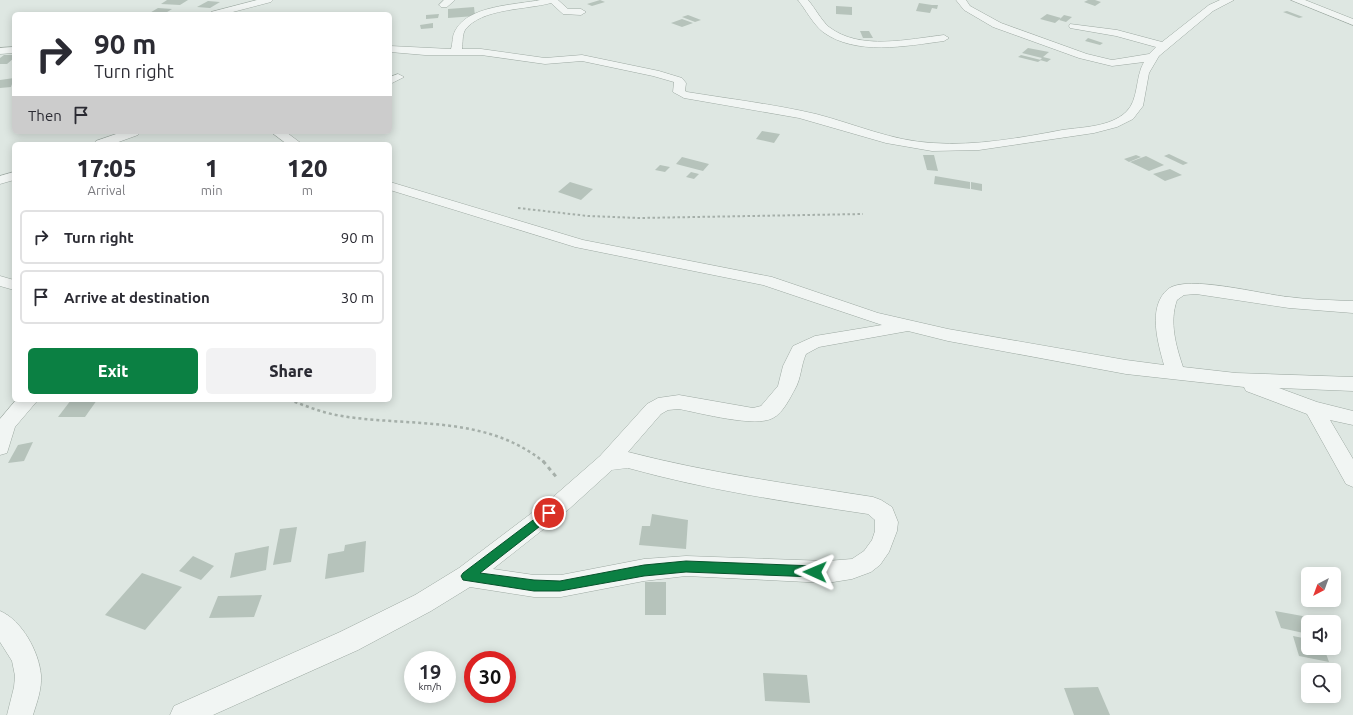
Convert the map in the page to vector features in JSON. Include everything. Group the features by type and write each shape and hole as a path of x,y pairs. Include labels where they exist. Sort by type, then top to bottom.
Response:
{"street":[{"path":"222,12 268,0"},
{"path":"455,52 458,44 458,36 462,28 487,12 552,0 566,12 581,12"},
{"path":"803,0 826,29 853,41 896,42 944,38"},
{"path":"961,0 967,8 997,25 1083,56 1112,63 1154,57"},
{"path":"392,49 481,52 545,61 582,58 655,72 678,80 680,83 679,92 684,95 749,104 796,113 892,141 933,147 969,147 1015,142 1089,130 1111,124 1128,116 1137,106 1145,69 1163,46 1194,22 1204,12 1228,0"},
{"path":"1296,0 1353,22"},
{"path":"1074,26 1117,33 1163,46"},
{"path":"0,51 12,50"},
{"path":"106,142 128,134"},
{"path":"285,134 294,142"},
{"path":"0,180 12,177"},
{"path":"392,187 544,235 580,244 766,281 875,318 910,326 1087,360 1176,373 1236,380 1353,384"},
{"path":"0,281 12,284"},
{"path":"1176,373 1170,357 1165,314 1167,302 1173,294 1180,290 1206,291 1288,303 1353,306"},
{"path":"183,715 349,641 424,603 467,576 561,503 607,462 654,409 665,403 679,402 753,415 767,412 779,400 787,387 792,366 799,350 821,341 910,326"},
{"path":"1236,380 1314,409 1353,418"},
{"path":"0,446 3,430 26,402"},
{"path":"1314,409 1353,478"},
{"path":"467,576 534,586 560,586 644,570 686,566 838,571 863,565 872,558 881,545 886,531 887,522 884,514 872,506 757,488 669,471 628,460 607,462"},
{"path":"0,623 21,649 28,667 28,687 20,715"}],"path":[{"path":"512,207 588,216 639,218 863,214"},
{"path":"295,402 334,415 382,421 448,424 492,434 533,454 548,465 556,474 560,485 561,503"}],"building":[{"path":"167,0 188,0 180,5 161,4"},
{"path":"600,0 605,2 592,6 587,4"},
{"path":"1088,0 1101,2 1095,6 1084,2"},
{"path":"208,1 220,2 210,8 197,7"},
{"path":"919,3 938,5 937,9 932,8 930,13 916,11"},
{"path":"836,6 852,7 852,15 836,14"},
{"path":"474,7 475,16 448,18 448,9"},
{"path":"158,8 172,9 167,12 151,12"},
{"path":"1287,11 1303,17 1299,18 1283,12"},
{"path":"439,14 438,18 426,19 426,15"},
{"path":"1047,14 1061,18 1055,23 1040,19"},
{"path":"688,15 701,20 695,22 682,17"},
{"path":"1064,15 1072,17 1066,22 1059,20"},
{"path":"682,19 693,23 682,27 671,23"},
{"path":"433,23 433,28 421,29 420,25"},
{"path":"860,31 869,31 873,38 863,38"},
{"path":"1088,38 1103,43 1100,45 1085,41"},
{"path":"1028,48 1049,52 1043,57 1051,59 1047,62 1040,60 1042,58 1022,53"},
{"path":"4,55 12,55 12,60 7,64 0,64 0,58"},
{"path":"1021,55 1041,60 1038,62 1018,57"},
{"path":"12,78 11,87 0,88 0,80"},
{"path":"762,131 780,134 774,143 756,139"},
{"path":"1169,154 1188,163 1183,165 1164,156"},
{"path":"923,155 934,155 938,171 927,170"},
{"path":"1136,155 1141,157 1129,162 1124,159"},
{"path":"1146,156 1164,165 1149,171 1130,162"},
{"path":"682,157 709,164 703,171 676,164"},
{"path":"660,165 670,167 665,172 655,170"},
{"path":"1170,169 1182,175 1165,181 1153,174"},
{"path":"691,172 699,174 694,179 686,177"},
{"path":"935,176 970,182 970,189 934,184"},
{"path":"570,182 593,189 581,200 558,192"},
{"path":"971,182 982,184 982,191 971,189"},
{"path":"69,402 96,402 85,417 58,417"},
{"path":"33,442 24,461 8,463 18,445"},
{"path":"652,514 688,520 686,549 639,545 642,526 650,526"},
{"path":"297,527 291,562 273,565 280,529"},
{"path":"366,541 364,572 325,579 328,554 344,551 345,545"},
{"path":"269,546 266,570 230,578 235,553"},
{"path":"193,556 214,566 201,580 179,571"},
{"path":"142,573 182,587 145,630 105,615"},
{"path":"645,582 666,582 666,615 645,615"},
{"path":"262,595 254,617 209,618 218,596"},
{"path":"1275,611 1301,616 1301,632 1281,628"},
{"path":"1293,636 1301,638 1301,655 1326,655 1329,662 1299,656"},
{"path":"763,673 807,675 810,703 765,701"},
{"path":"1098,687 1110,715 1074,715 1064,688"}],"route":[{"path":"549,513 467,576 534,586 560,586 644,570 686,566 815,572"}]}
